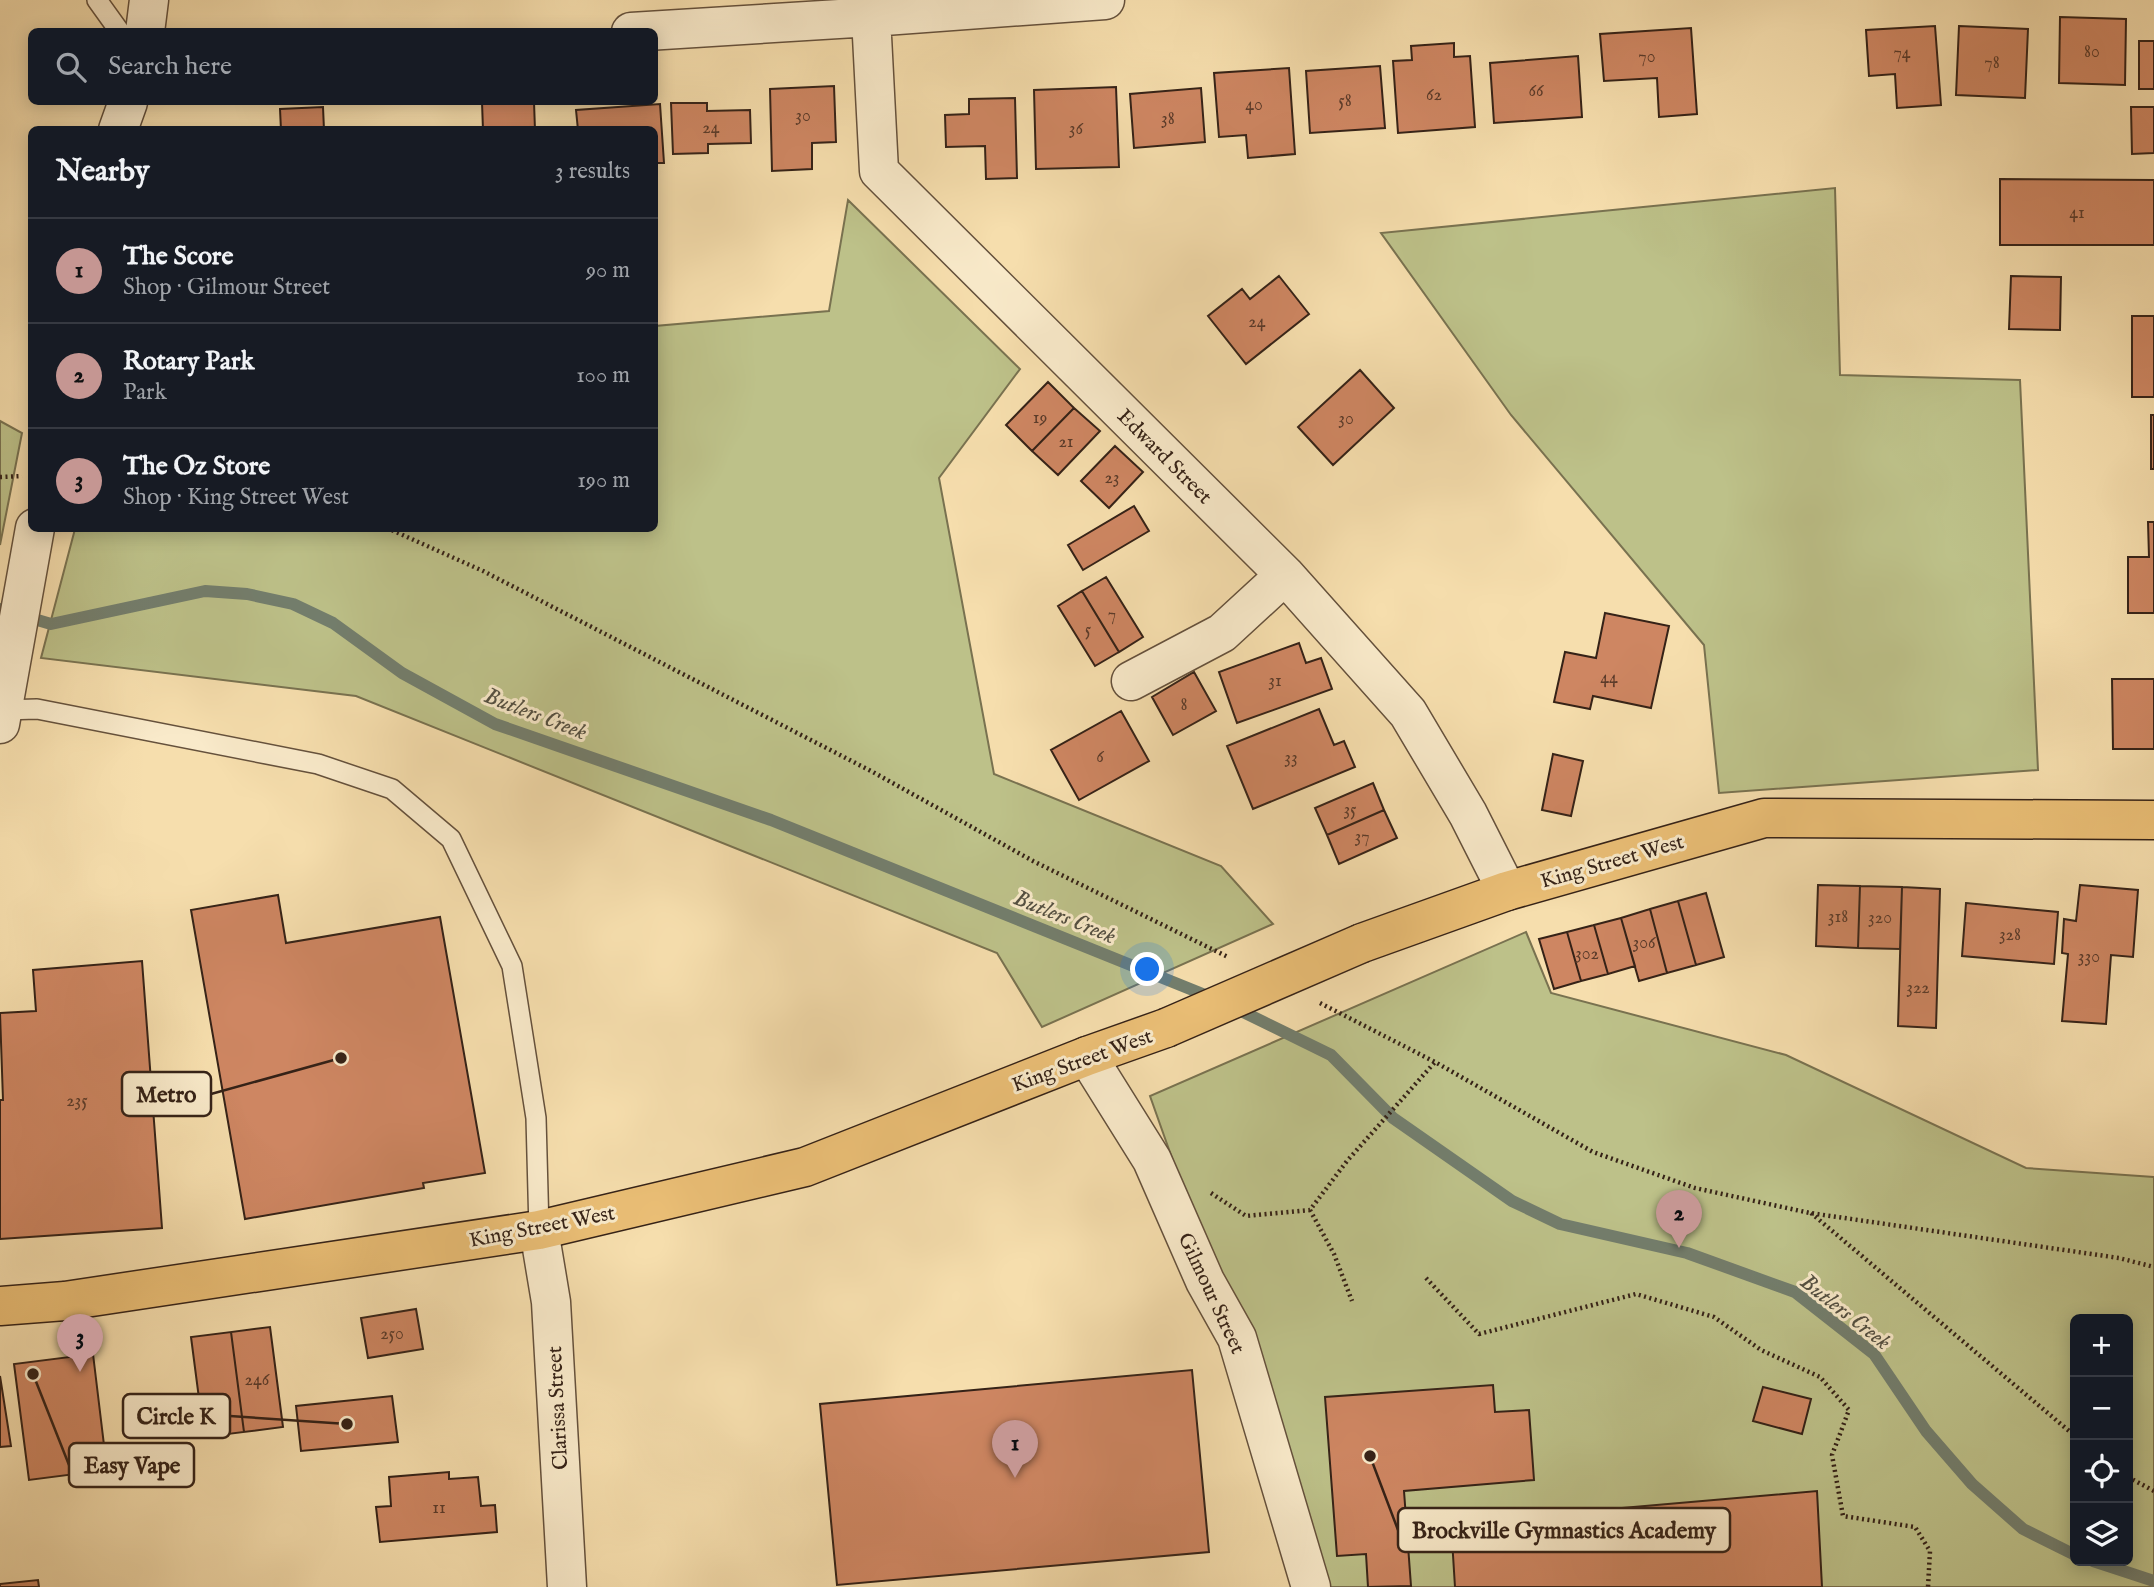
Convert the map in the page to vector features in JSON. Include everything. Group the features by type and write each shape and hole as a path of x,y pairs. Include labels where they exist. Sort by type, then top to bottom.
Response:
{"main road":[{"name":"King Street West","path":"0,1306 65,1301 540,1230 805,1167 1087,1056 1166,1028 1362,943 1507,891 1764,818 2154,820"}],"street":[{"path":"146,28 149,0"},
{"path":"658,30 1105,0"},
{"name":"Edward Street","path":"871,17 879,171 1285,575 1408,713 1468,814 1507,891"},
{"path":"119,126 127,105"},
{"path":"1,715 34,532"},
{"path":"1131,681 1222,633 1285,575"},
{"name":"Gilmour Street","path":"1087,1056 1152,1160 1205,1281 1237,1338 1311,1587"},
{"name":"Clarissa Street","path":"540,1230 551,1302 567,1587"}],"lane":[{"path":"97,0 117,28"},
{"path":"1,715 37,709 318,764 392,789 452,839 512,966 536,1118 540,1230"}],"path":[{"path":"0,477 22,476"},
{"path":"1203,1189 1246,1216 1310,1210 1347,1161 1435,1062"},
{"path":"1310,1210 1334,1254 1353,1301"},
{"path":"1810,1213 2070,1432"},
{"path":"1426,1278 1479,1334 1636,1294 1714,1317 1761,1350 1820,1377 1849,1410 1832,1455 1843,1516 1915,1527 1930,1551 1928,1587"},
{"path":"2133,1480 2154,1491"}],"green space":[{"path":"1835,188 1840,375 2020,380 2038,770 1719,793 1704,645 1511,415 1381,233"},
{"path":"848,200 1020,369 939,478 994,774 1221,866 1273,924 1042,1027 997,953 356,696 41,658 74,532 658,532 658,326 829,311"},
{"path":"0,421 22,433 0,545"},
{"path":"1526,932 1551,993 1786,1055 2026,1168 2154,1177 2154,1587 1324,1587 1150,1096"}],"building":[{"path":"2060,17 2126,19 2125,85 2059,83"},
{"path":"1935,26 1941,105 1897,108 1895,74 1869,76 1866,30"},
{"path":"1959,26 2028,29 2025,98 1956,95"},
{"path":"1691,28 1697,114 1659,117 1657,78 1604,81 1600,34"},
{"path":"2139,41 2154,41 2154,89 2139,89"},
{"path":"1454,43 1454,57 1470,56 1475,127 1398,133 1393,61 1412,60 1411,46"},
{"path":"1578,56 1582,117 1494,123 1490,63"},
{"path":"1380,66 1385,128 1310,133 1306,71"},
{"path":"1289,68 1295,154 1248,158 1246,135 1219,137 1214,73"},
{"path":"834,86 836,142 812,143 812,169 772,171 770,89"},
{"path":"1116,87 1119,167 1036,169 1034,90"},
{"path":"1201,88 1205,142 1134,148 1130,94"},
{"path":"1015,98 1017,178 986,179 985,146 946,147 945,115 969,114 969,99"},
{"path":"671,103 707,103 707,111 750,110 751,143 708,144 708,153 673,154"},
{"path":"658,104 664,163 658,163 658,126 578,126 576,110"},
{"path":"482,105 534,105 535,126 483,126"},
{"path":"323,107 324,126 281,126 280,109"},
{"path":"2131,107 2154,107 2154,153 2132,154"},
{"path":"2000,179 2154,180 2154,245 2000,245"},
{"path":"1279,276 1309,314 1246,364 1208,316 1242,289 1250,299"},
{"path":"2011,276 2061,277 2060,330 2009,329"},
{"path":"2132,316 2154,316 2154,397 2132,397"},
{"path":"1360,370 1394,408 1333,465 1298,427"},
{"path":"1048,382 1074,408 1032,451 1006,425"},
{"path":"1074,408 1100,431 1058,475 1032,451"},
{"path":"2151,415 2154,415 2154,469 2151,469"},
{"path":"1115,446 1143,472 1109,508 1081,481"},
{"path":"1134,506 1149,531 1083,570 1068,545"},
{"path":"2148,522 2154,522 2154,613 2128,613 2128,557 2149,557"},
{"path":"1106,577 1143,637 1119,652 1082,591"},
{"path":"1082,591 1119,652 1095,666 1058,606"},
{"path":"1605,613 1669,626 1651,708 1593,696 1590,709 1554,702 1565,652 1596,658"},
{"path":"1299,643 1306,663 1321,658 1332,689 1237,723 1219,672"},
{"path":"1194,672 1216,711 1173,735 1152,697"},
{"path":"2112,679 2154,679 2154,749 2113,749"},
{"path":"1319,709 1334,745 1344,741 1355,767 1253,809 1227,746"},
{"path":"1121,711 1149,761 1079,800 1051,750"},
{"path":"1553,754 1583,761 1571,816 1542,810"},
{"path":"1373,783 1384,810 1327,835 1315,808"},
{"path":"1384,810 1397,838 1339,864 1327,835"},
{"path":"1818,885 1860,886 1858,948 1816,946"},
{"path":"2080,885 2138,890 2133,957 2111,955 2106,1024 2062,1021 2068,954 2062,953 2064,919 2076,921"},
{"path":"1860,886 1902,887 1900,949 1858,948"},
{"path":"1902,887 1940,889 1936,1028 1898,1026"},
{"path":"1706,893 1724,957 1696,965 1678,901"},
{"path":"278,895 286,943 440,917 485,1173 423,1183 424,1188 245,1219 191,910"},
{"path":"1678,901 1696,965 1667,973 1650,909"},
{"path":"1966,903 2058,912 2054,964 1962,956"},
{"path":"1650,909 1667,973 1639,981 1621,918"},
{"path":"1621,918 1635,966 1608,974 1594,925"},
{"path":"1594,925 1608,974 1581,981 1567,932"},
{"path":"1567,932 1581,981 1554,989 1539,939"},
{"path":"142,961 162,1228 0,1239 0,1100 3,1100 0,1013 36,1011 33,970"},
{"path":"416,1309 423,1349 368,1358 361,1318"},
{"path":"270,1327 283,1427 244,1432 231,1332"},
{"path":"231,1332 244,1432 204,1437 191,1337"},
{"path":"93,1354 107,1470 29,1480 14,1364"},
{"path":"1192,1370 1209,1552 837,1585 820,1404"},
{"path":"0,1376 11,1446 0,1447"},
{"path":"1493,1385 1495,1412 1529,1410 1534,1480 1404,1491 1411,1586 1368,1587 1366,1554 1337,1556 1325,1397"},
{"path":"1763,1387 1811,1399 1802,1434 1753,1421"},
{"path":"392,1396 398,1442 301,1451 296,1406"},
{"path":"449,1472 449,1479 478,1477 481,1506 495,1505 497,1532 380,1542 376,1507 391,1506 389,1477"},
{"path":"1817,1491 1822,1587 1455,1587 1451,1523"},
{"path":"38,1580 39,1587 0,1587 0,1584"}],"waterway":[{"name":"Butlers Creek","path":"0,609 51,624 205,591 247,594 293,604 333,623 402,673 495,724 771,820 1215,999"},
{"name":"Butlers Creek","path":"1235,1008 1331,1055 1393,1118 1512,1201 1560,1224 1687,1253 1795,1292 1874,1354 1926,1431 1972,1484 2023,1529 2070,1552"},
{"name":"Butlers Creek","path":"2108,1566 2154,1581"}],"place":[{"name":"Metro","path":"341,1058"},
{"name":"Rotary Park","path":"1679,1248"},
{"name":"The Oz Store","path":"80,1372"},
{"name":"Easy Vape","path":"33,1374"},
{"name":"Circle K","path":"347,1424"},
{"name":"Brockville Gymnastics Academy","path":"1370,1456"},
{"name":"The Score","path":"1015,1478"}]}
